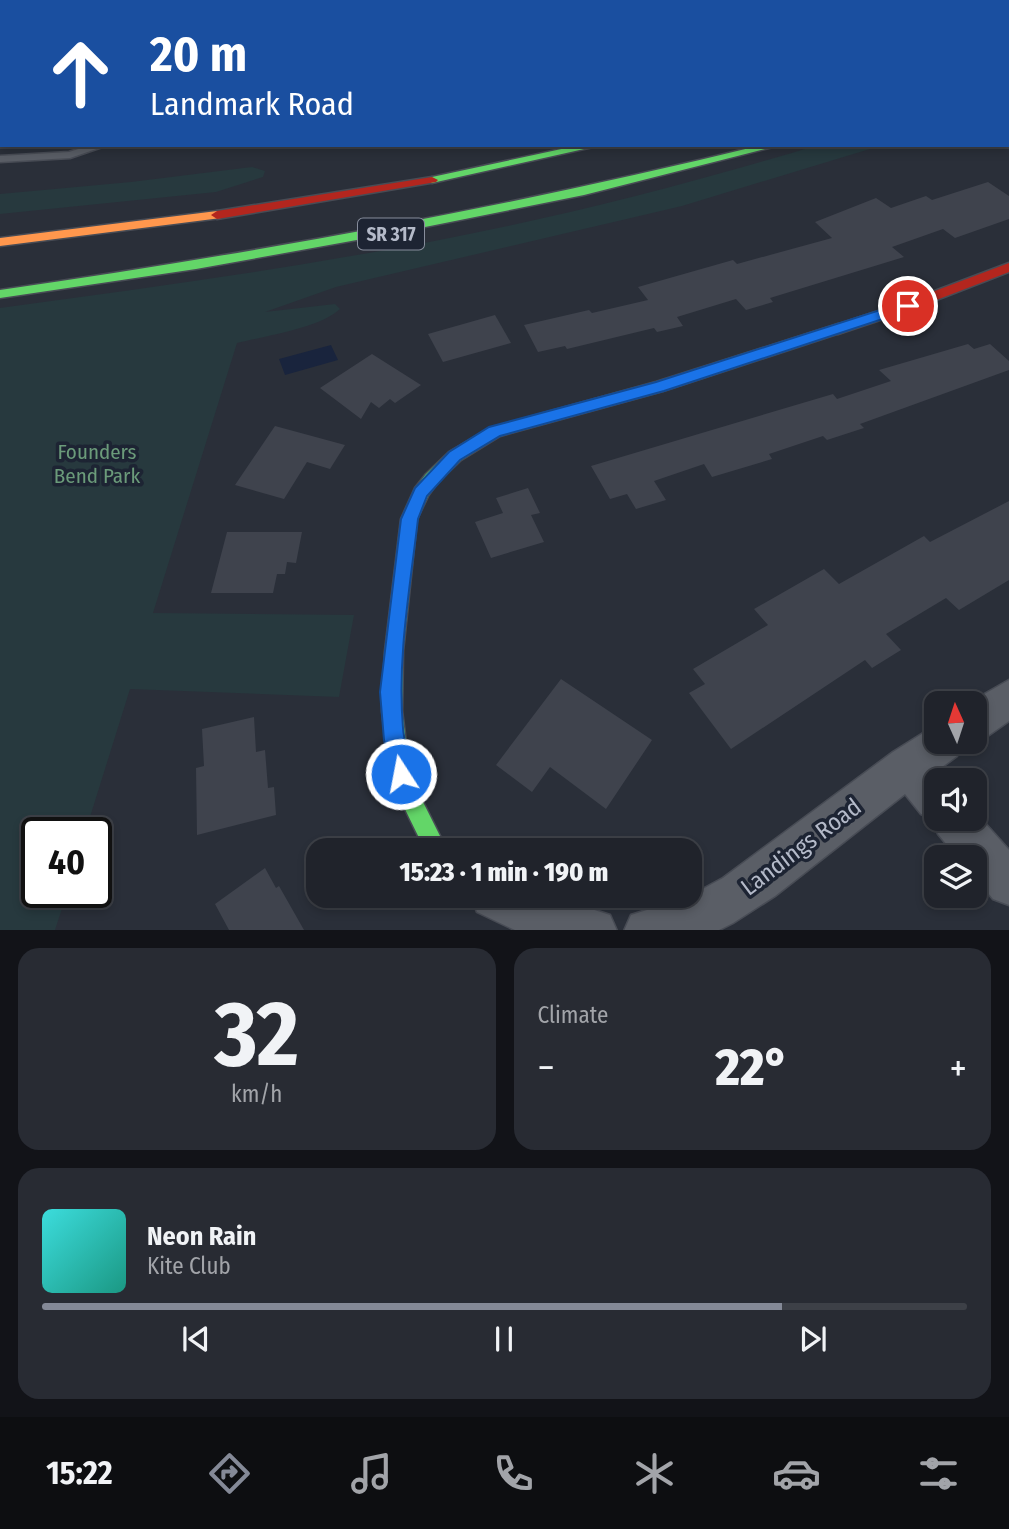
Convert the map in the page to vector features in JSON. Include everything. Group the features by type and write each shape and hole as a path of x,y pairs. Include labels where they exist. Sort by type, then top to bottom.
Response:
{"main road":[{"name":"SR 317","path":"0,242 142,226 280,206 414,183 587,147"},
{"name":"SR 317","path":"0,294 233,261 370,238 550,202 768,147"},
{"path":"428,838 421,827 401,774 394,740 390,692 409,519 421,493 432,478 468,446 495,432 658,387 908,306 1009,267"}],"street":[{"path":"987,713 1009,698"},
{"name":"Landings Road","path":"647,930 685,920 747,891 925,754"},
{"path":"907,766 924,785"},
{"path":"964,831 1009,883"},
{"path":"518,908 594,930"}],"lane":[{"path":"0,159 70,155 96,147"}],"green space":[{"name":"Founders Bend Park","path":"811,147 876,147 682,206 336,287 265,312 335,304 340,309 331,316 306,326 237,343 153,613 354,615 339,697 130,689 90,817 21,817 21,908 62,908 55,930 0,930 0,308 405,247 524,223 642,194"},
{"path":"252,167 265,171 263,177 216,192 0,214 0,194"}],"water":[{"path":"331,345 338,360 285,375 279,359"}],"building":[{"path":"988,182 1009,196 1009,219 955,238 943,229 892,247 904,257 770,298 773,302 746,310 736,299 677,317 683,326 657,332 654,328 567,349 565,346 538,352 524,325 648,300 638,287 733,260 737,264 832,238 815,222 876,198 891,208 926,196 932,200"},
{"path":"495,315 511,343 443,362 428,334"},
{"path":"968,344 974,349 990,344 1009,361 1009,370 860,424 864,428 827,440 823,436 769,454 772,459 712,477 704,464 654,481 666,500 636,509 627,494 610,499 591,466 833,394 837,399 891,381 879,370"},
{"path":"372,354 421,385 395,403 390,399 379,408 371,402 361,419 320,388"},
{"path":"275,426 345,445 330,469 307,462 284,499 235,485"},
{"path":"528,488 540,513 531,515 544,542 491,558 475,522 503,513 496,498"},
{"path":"1009,501 1009,580 959,610 946,598 886,634 901,650 872,668 865,660 731,749 689,693 705,684 693,669 768,625 754,609 824,569 839,584 924,536 930,542"},
{"path":"227,532 302,532 296,563 287,562 285,574 277,574 273,593 211,593"},
{"path":"561,679 652,740 606,809 550,767 532,792 496,765"},
{"path":"254,717 256,752 265,750 268,788 274,787 276,815 197,835 196,768 204,766 202,729"},
{"path":"265,868 276,888 279,886 304,930 229,930 215,904"}],"traffic: fast":[{"path":"432,180 588,147"},
{"path":"0,294 196,265 390,231 584,191 768,147"},
{"path":"430,838 408,794 399,766 392,711 394,651 409,519 421,493 432,478 455,456 495,432 658,387 838,329"}],"traffic: slow":[{"path":"0,242 217,215"}],"traffic: jam":[{"path":"217,215 432,180"},
{"path":"838,329 908,306 1009,267"}],"route":[{"path":"401,774 394,740 390,692 409,519 421,493 455,456 495,432 529,420 658,387 908,306"}]}
